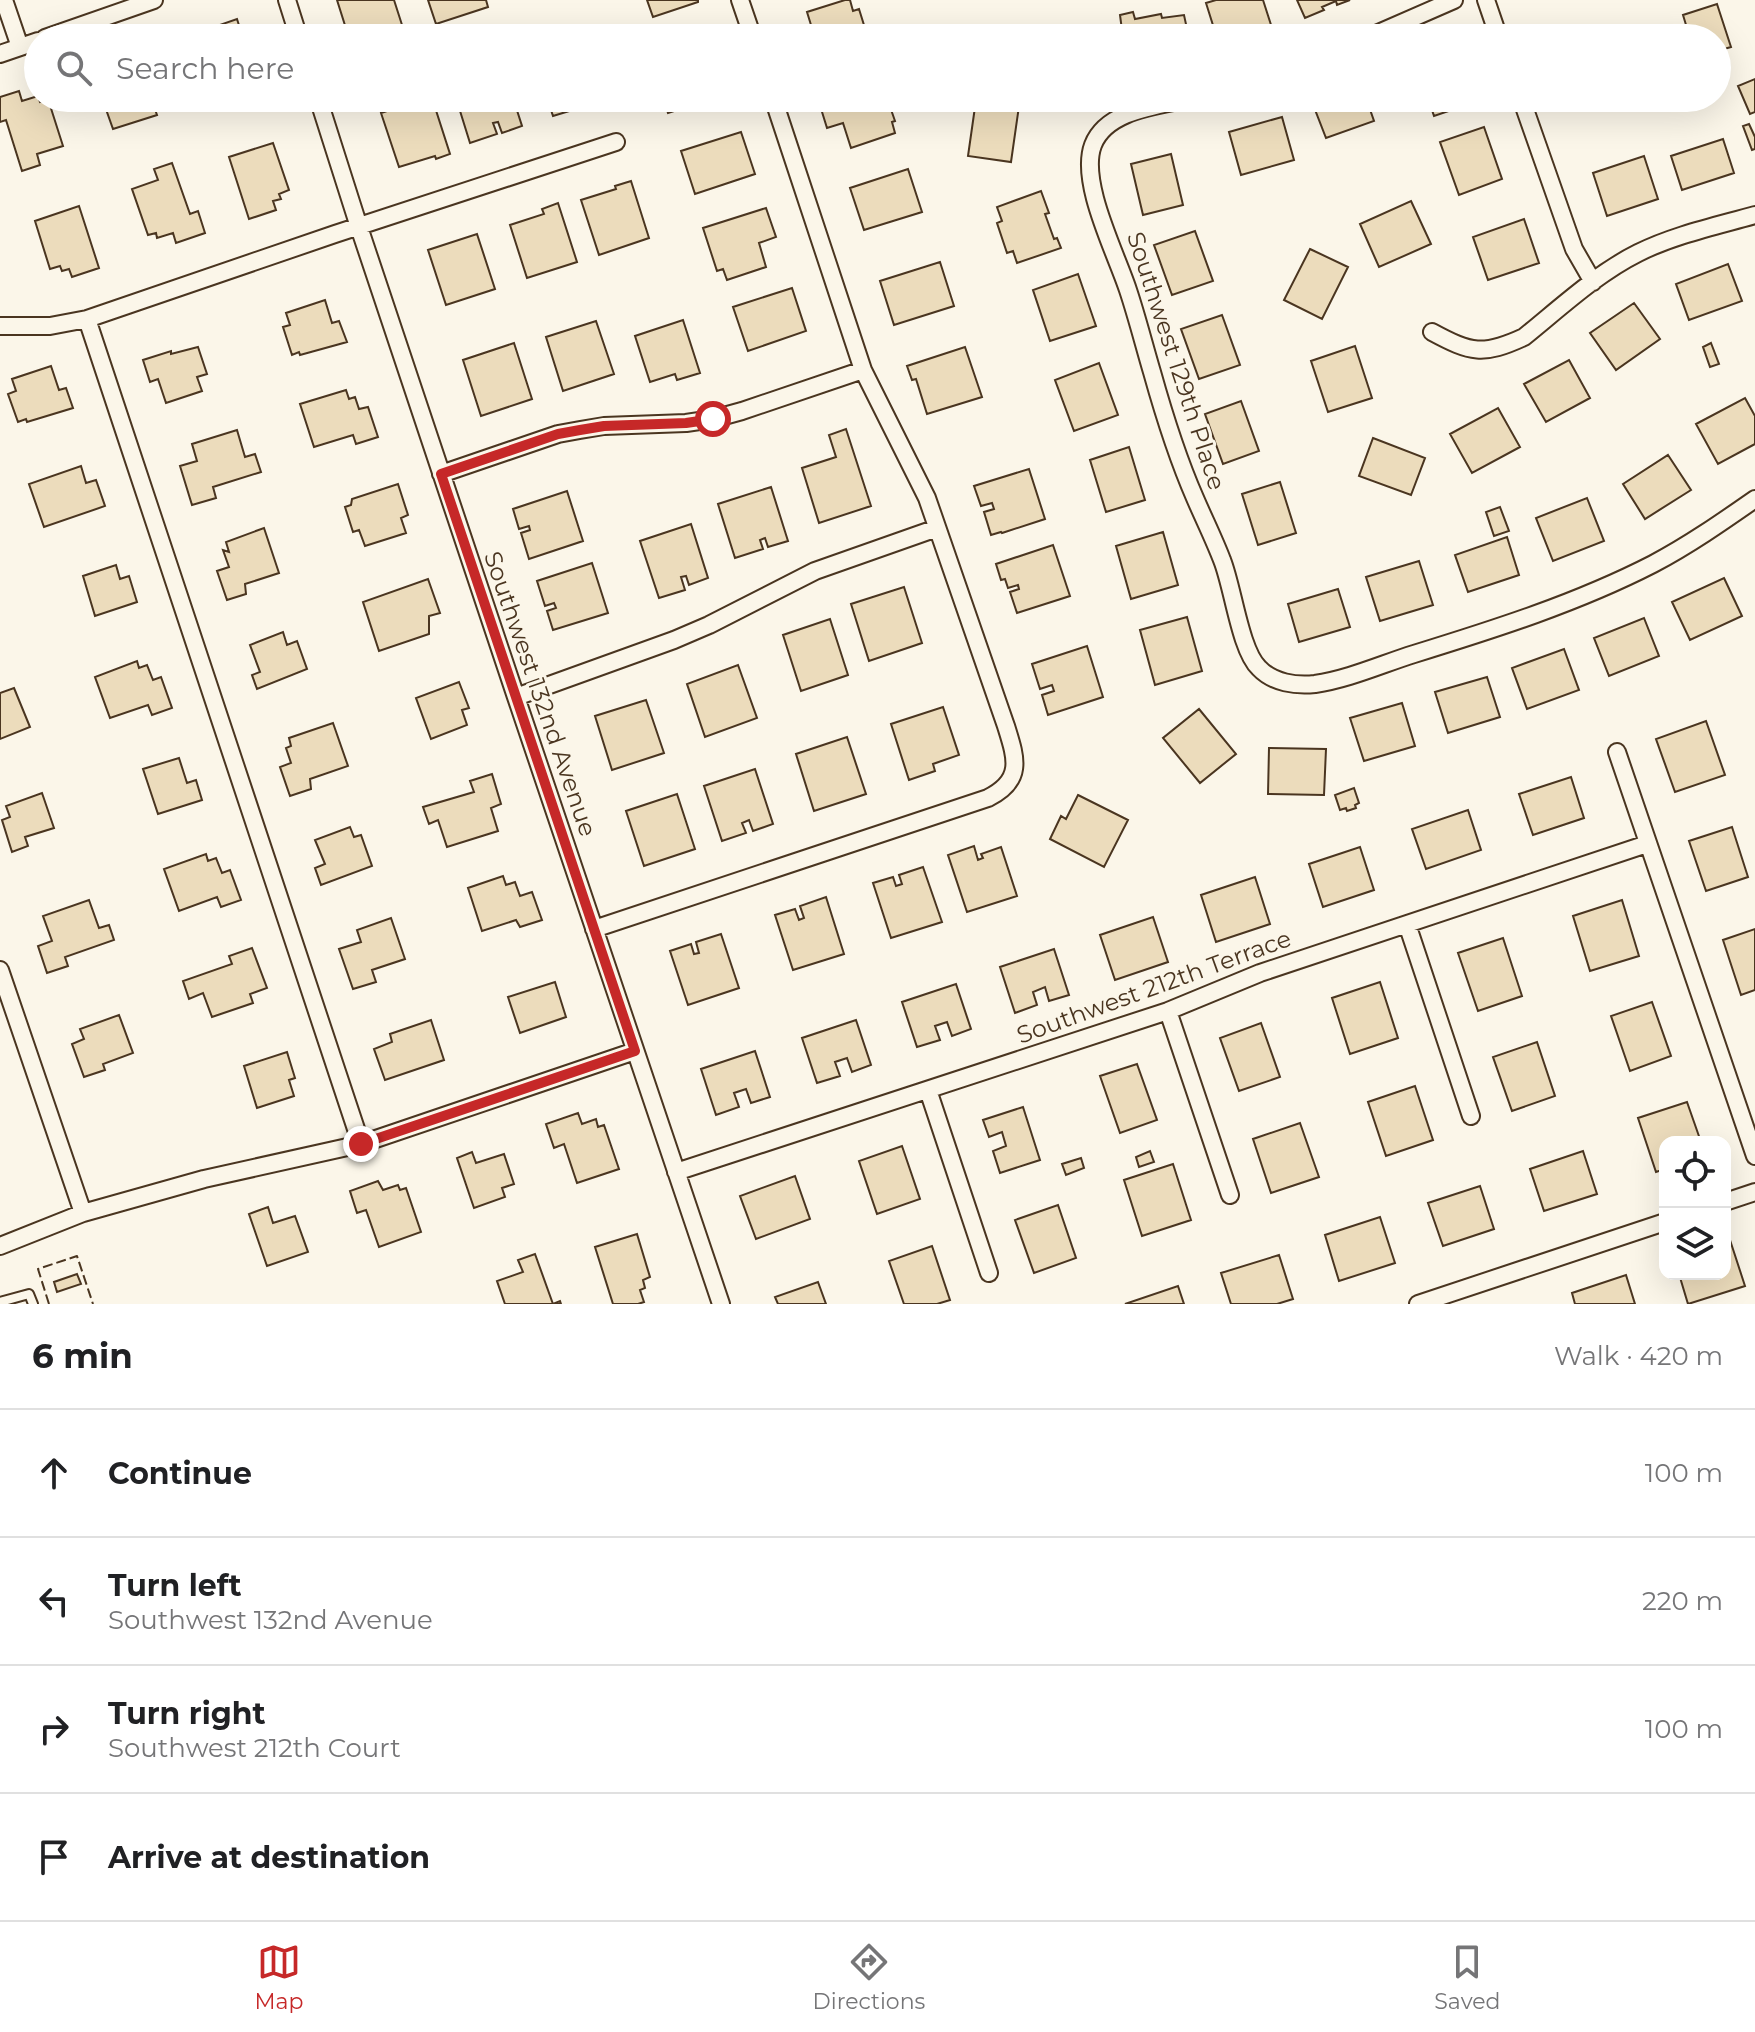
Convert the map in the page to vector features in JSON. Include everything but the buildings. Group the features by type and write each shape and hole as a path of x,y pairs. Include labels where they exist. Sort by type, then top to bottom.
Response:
{"street":[{"path":"4,0 20,47"},
{"path":"85,24 154,0"},
{"path":"287,0 295,24"},
{"path":"740,0 748,24"},
{"path":"1399,24 1454,0"},
{"path":"1486,0 1494,24"},
{"path":"0,54 24,46"},
{"name":"Southwest 132nd Avenue","path":"322,112 721,1304"},
{"path":"594,929 988,798 1008,785 1015,762 1012,745 919,480 863,370 778,112"},
{"name":"Southwest 129th Place","path":"1139,112 1123,116 1103,129 1094,141 1089,163 1090,178 1129,293 1164,414 1184,472 1223,561 1249,653 1271,678 1300,685 1335,679 1507,625 1652,565 1693,542 1755,499"},
{"path":"1526,112 1574,249 1593,282"},
{"path":"0,326 50,326 87,319 616,142"},
{"path":"1432,332 1460,347 1473,350 1498,348 1524,337 1612,267 1652,247 1755,215"},
{"path":"87,319 361,1144"},
{"path":"441,474 558,434 604,426 713,419 863,370"},
{"path":"516,697 674,640 815,571 937,528"},
{"path":"1617,752 1755,1156"},
{"name":"Southwest 212th Terrace","path":"676,1172 1168,1011 1260,973 1647,844"},
{"path":"1407,924 1471,1116"},
{"path":"0,970 83,1213"},
{"path":"1168,1011 1230,1195"},
{"path":"0,1246 83,1213 204,1179 361,1144 635,1051"},
{"path":"928,1090 989,1273"},
{"path":"1731,1200 1755,1192"},
{"path":"1418,1304 1659,1224"}],"lane":[{"path":"0,1302 29,1294 33,1304"}],"fence":[{"path":"49,1304 38,1269 77,1256 93,1304"}],"route":[{"path":"361,1144 635,1051 441,474 558,434 604,426 661,425 713,419"}]}
